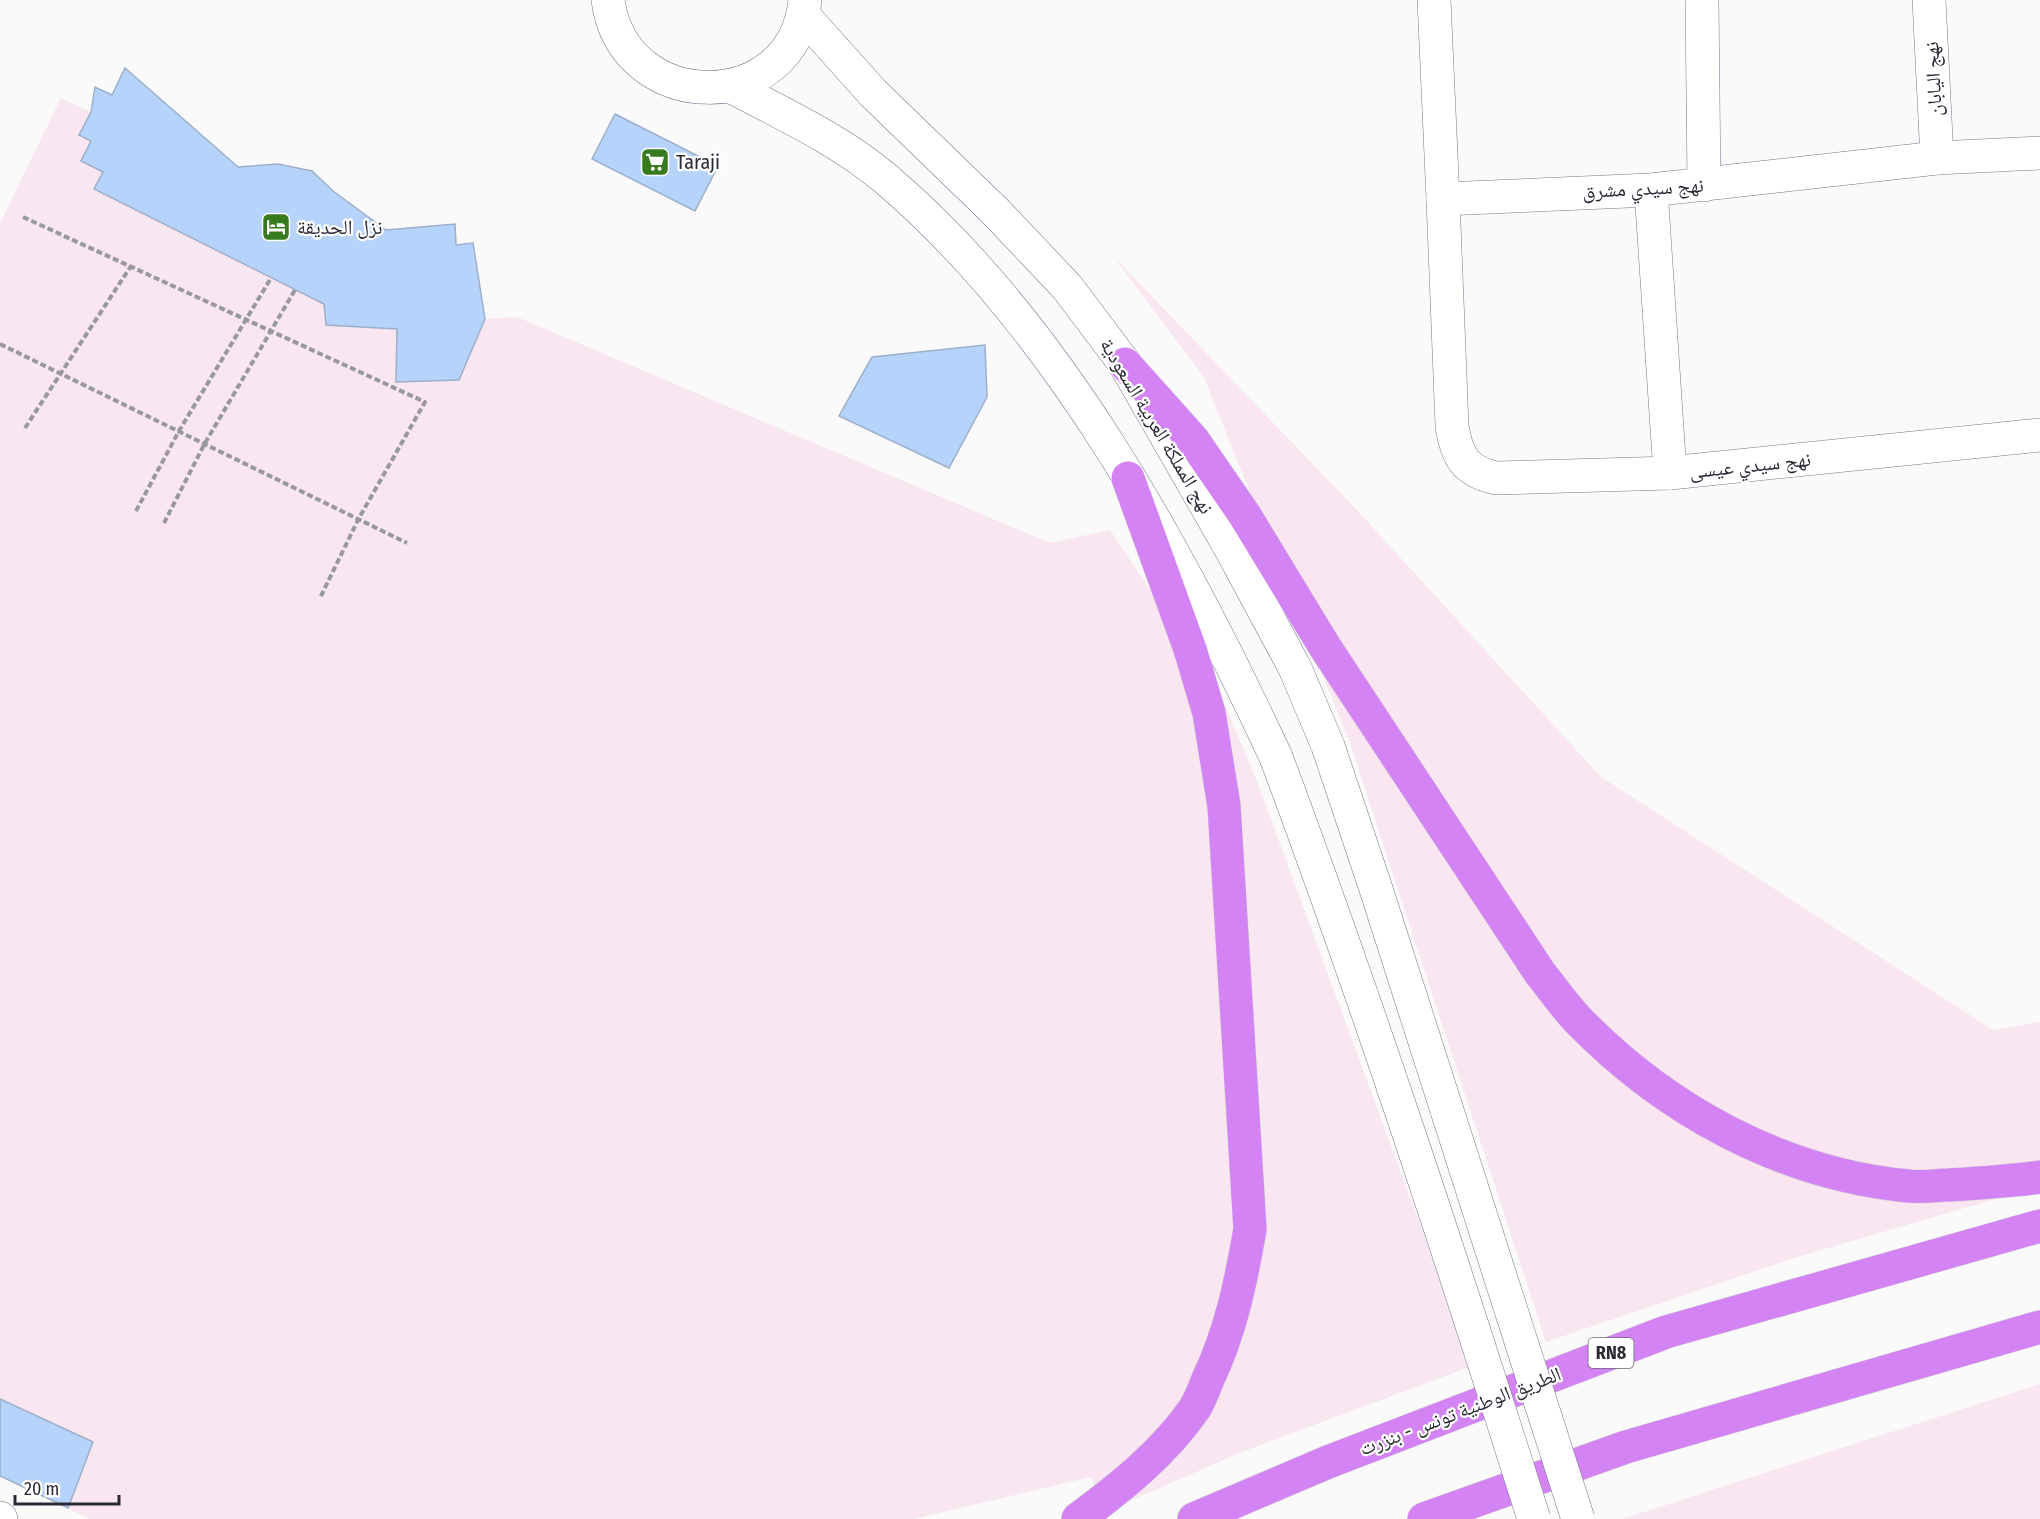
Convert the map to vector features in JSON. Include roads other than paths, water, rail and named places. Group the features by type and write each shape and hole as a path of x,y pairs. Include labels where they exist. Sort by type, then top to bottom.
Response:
{"highway":[{"path":"1125,363 1193,440 1238,505 1324,647 1540,973 1576,1018 1620,1060 1663,1093 1716,1127 1807,1166 1854,1178 1911,1187 2040,1177"},
{"path":"1078,1519 1129,1480 1157,1454 1195,1408 1223,1348 1240,1289 1250,1229 1224,806 1209,713 1190,649 1128,478"},
{"name":"الطريق الوطنية تونس - بنزرت","path":"1194,1519 1328,1462 1666,1332 2040,1226"},
{"path":"1425,1519 1626,1447 2040,1327"}],"main road":[{"path":"1434,0 1452,426 1455,447 1464,463 1480,475 1496,478 1670,473"},
{"path":"1702,0 1704,185"},
{"name":"نهج اليابان","path":"1929,0 1937,158"},
{"name":"نهج المملكة العربية السعودية","path":"607,1 614,25 625,45 640,63 659,76 681,86 706,89 730,86 755,77 777,61 793,40 804,8"},
{"name":"نهج المملكة العربية السعودية","path":"804,8 873,93 995,211 1067,287 1125,363 1232,549 1295,668 1328,747 1376,889 1578,1519"},
{"path":"730,86 837,144 885,178 951,241 1014,313 1072,388 1185,571 1276,757 1348,952 1448,1250 1534,1519"},
{"name":"نهج سيدي مشرق","path":"1443,199 1651,190 1937,158 2040,153"},
{"name":"نهج سيدي عيسى","path":"1651,190 1670,473 2040,435"}],"place":[{"name":"Taraji","path":"655,162"},
{"name":"نزل الحديقة","path":"276,227"}]}
